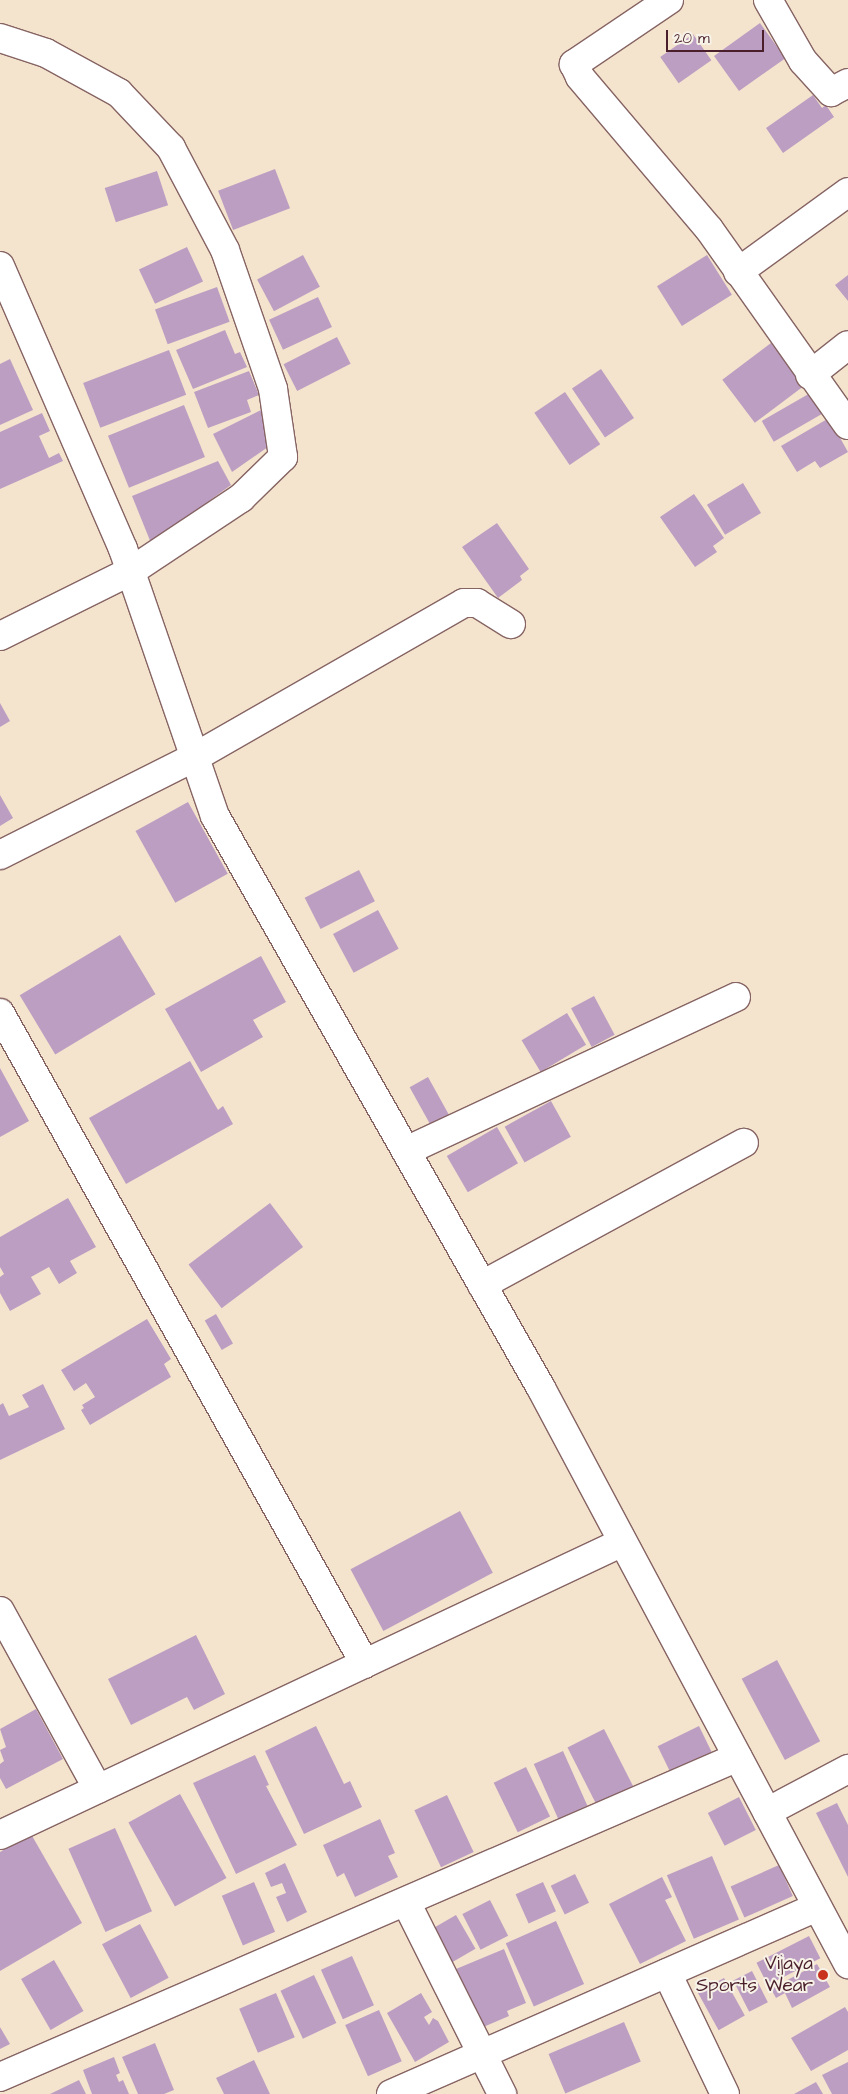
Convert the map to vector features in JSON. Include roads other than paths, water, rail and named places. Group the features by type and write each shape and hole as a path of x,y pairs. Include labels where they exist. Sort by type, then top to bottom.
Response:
{"street":[{"path":"669,0 574,64 580,77 709,229 810,375 848,425"},
{"path":"768,0 803,61 830,92 848,83"},
{"path":"0,38 46,53 119,93 171,148 225,250 273,389 283,457 241,498 131,571 0,636"},
{"path":"738,272 848,192"},
{"path":"0,266 131,571 215,816 482,1285 623,1542 848,1964"},
{"path":"810,375 848,345"},
{"path":"0,856 195,757 464,602 477,603 511,624"},
{"path":"406,1151 736,997"},
{"path":"0,1013 365,1664"},
{"path":"482,1285 744,1143"},
{"path":"0,1835 623,1542"},
{"path":"0,1611 98,1789"},
{"path":"0,2077 738,1757"},
{"path":"767,1812 848,1769"},
{"path":"406,1902 502,2094"},
{"path":"391,2094 818,1907"},
{"path":"666,1973 725,2094"}],"place":[{"name":"Vijaya Sports Wear","path":"823,1975"}]}
